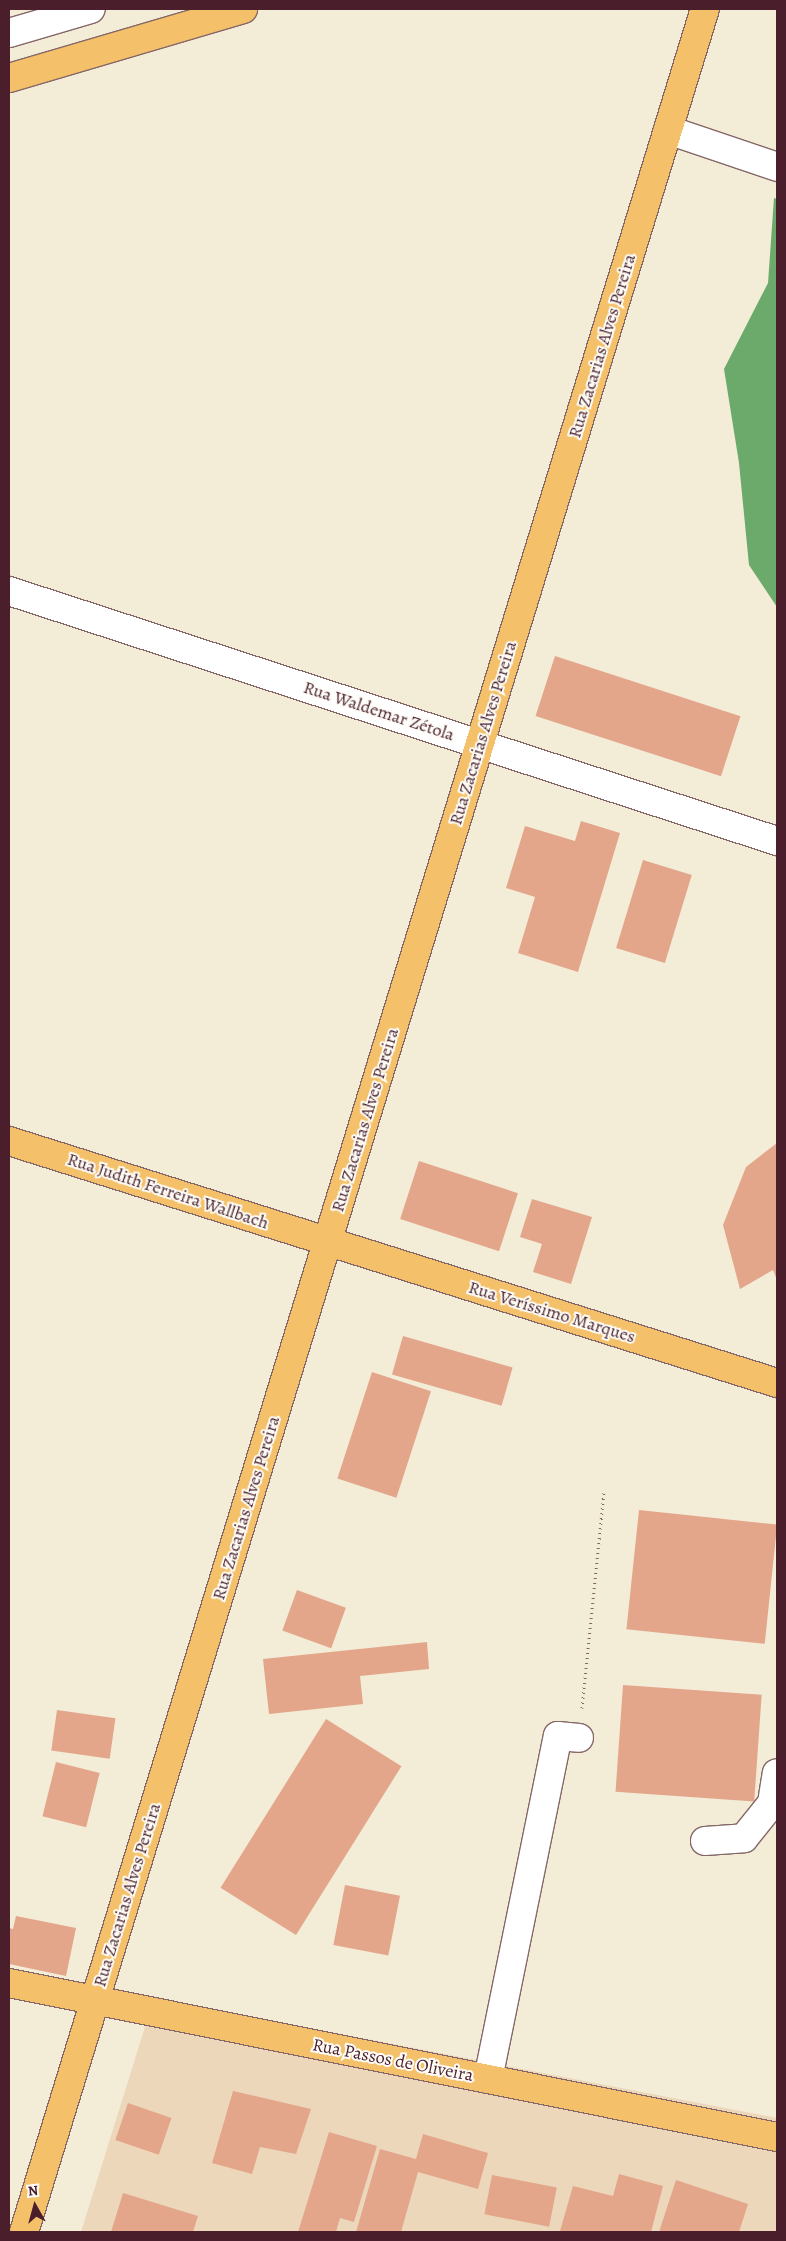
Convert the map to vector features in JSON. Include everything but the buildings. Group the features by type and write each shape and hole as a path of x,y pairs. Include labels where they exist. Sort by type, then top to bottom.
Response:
{"main road":[{"path":"9,78 242,9"},
{"name":"Rua Zacarias Alves Pereira","path":"24,2232 705,9"},
{"name":"Rua Judith Ferreira Wallbach","path":"9,1141 328,1241"},
{"name":"Rua Veríssimo Marques","path":"328,1241 777,1383"},
{"name":"Rua Passos de Oliveira","path":"9,1983 777,2137"}],"street":[{"path":"9,33 91,9"},
{"path":"668,130 777,167"},
{"name":"Rua Waldemar Zétola","path":"9,591 777,841"},
{"path":"488,2079 558,1736 579,1738"},
{"path":"705,1841 744,1838 772,1804 777,1773"}],"path":[{"path":"579,1738 604,1491"}],"shaded area":[{"path":"154,1998 777,2118 777,2232 81,2232"}],"green space":[{"path":"774,198 777,199 777,607 749,565 739,463 724,369 768,283"}]}
